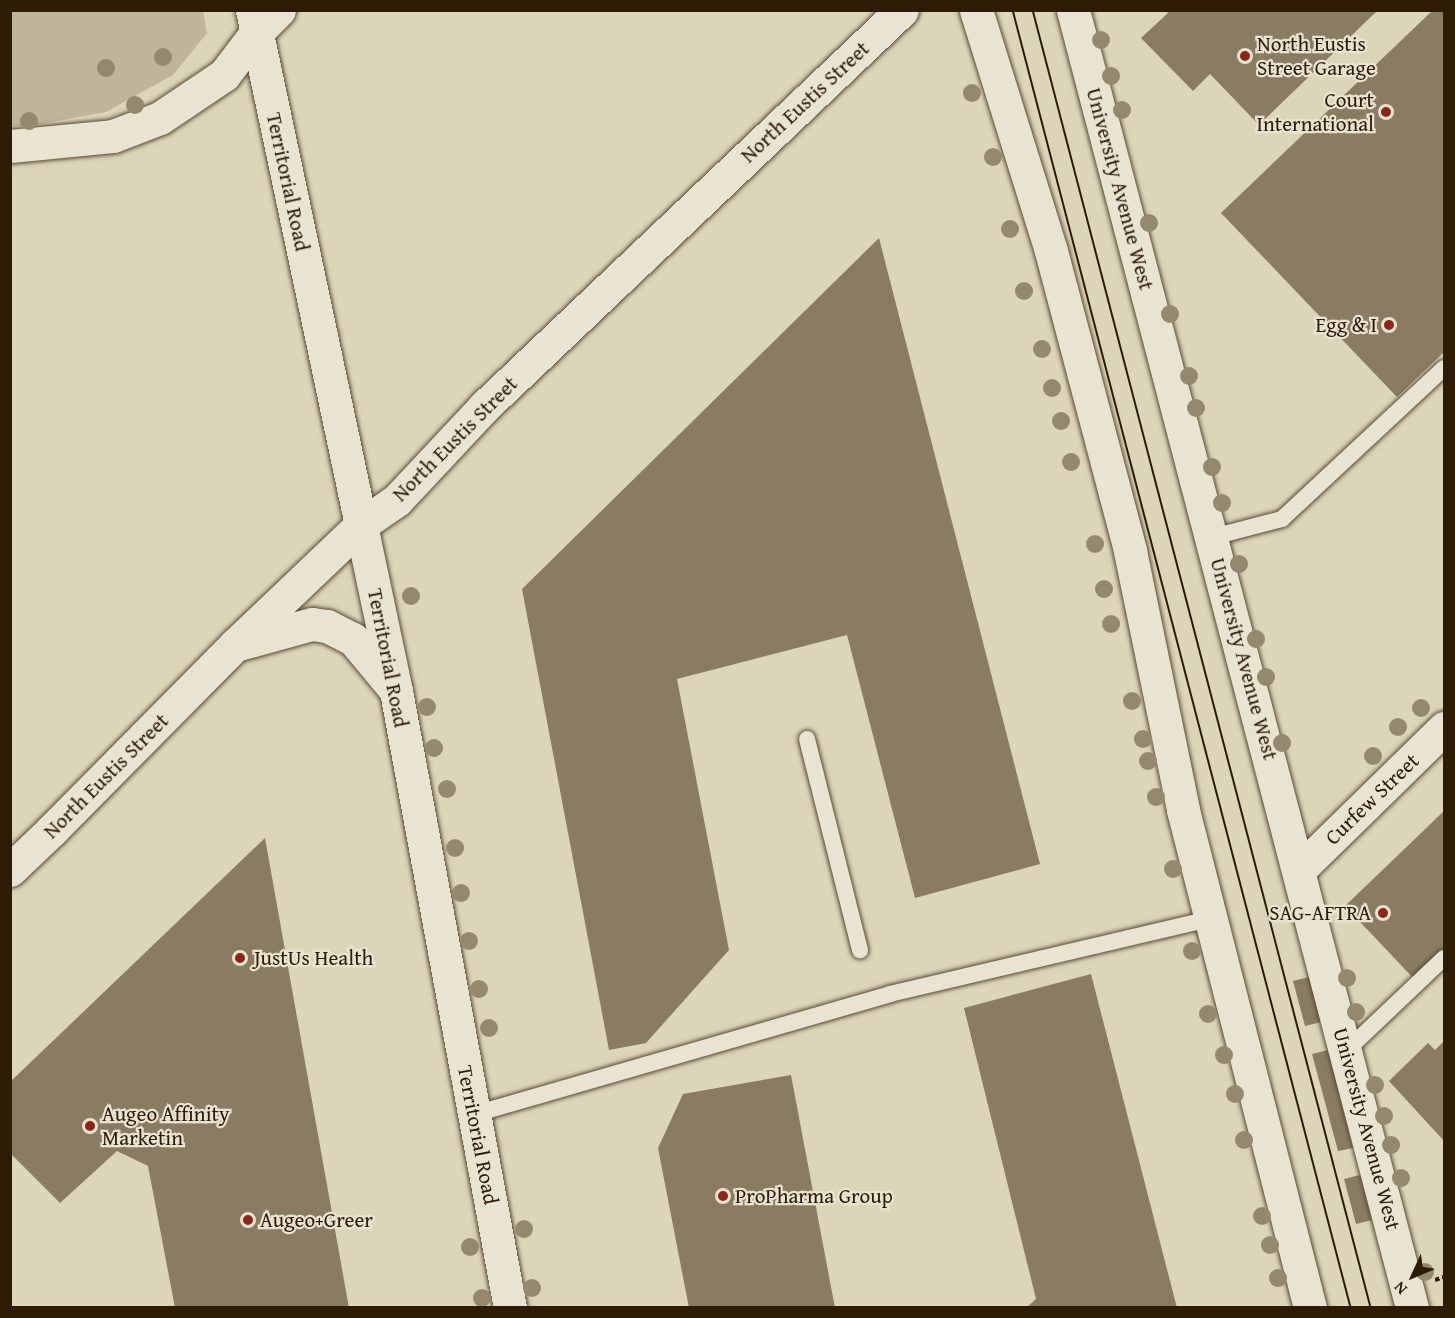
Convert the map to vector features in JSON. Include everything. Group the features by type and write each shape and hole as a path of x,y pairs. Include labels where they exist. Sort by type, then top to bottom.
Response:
{"main road":[{"name":"North Eustis Street","path":"10,870 235,645 361,525 397,500 484,406 902,10"},
{"path":"976,10 1051,251 1130,551 1183,810 1310,1308"},
{"name":"University Avenue West","path":"1073,10 1213,537 1412,1308"},
{"name":"Territorial Road","path":"263,18 276,123 396,691 510,1308"},
{"path":"10,146 113,136 160,118 224,75 263,18"},
{"path":"235,645 312,624 327,626 353,639 396,691"},
{"name":"Curfew Street","path":"1299,870 1444,728"}],"lane":[{"path":"1213,537 1282,519 1444,368"},
{"path":"807,739 860,950"},
{"path":"475,1114 890,994 1211,919"},
{"path":"1346,1051 1444,958"}],"shaded area":[{"path":"10,11 203,11 207,33 173,75 106,112 35,125 11,126"}],"building":[{"name":"North Eustis Street Garage","path":"1166,10 1378,10 1259,125 1210,74 1193,91 1141,38 1168,13"},
{"name":"Court International","path":"1433,10 1444,10 1444,352 1397,397 1221,213"},
{"path":"879,238 1040,864 915,898 847,635 677,679 729,950 646,1043 609,1050 522,589"},
{"path":"1444,811 1444,954 1416,981 1345,906"},
{"path":"265,838 349,1308 175,1308 148,1166 117,1151 60,1203 10,1153 10,1082"},
{"path":"1091,974 1177,1308 1026,1308 1036,1299 964,1008"},
{"path":"1309,977 1321,1022 1305,1026 1293,981"},
{"path":"1444,1041 1444,1141 1389,1081 1428,1043 1435,1050"},
{"path":"1328,1050 1353,1148 1338,1151 1312,1054"},
{"path":"791,1075 835,1308 689,1308 658,1148 683,1094"},
{"path":"1360,1175 1372,1220 1356,1224 1344,1179"}],"tram line":[{"path":"1013,10 1351,1308"},
{"path":"1033,10 1371,1308"}],"place":[{"name":"North Eustis Street Garage","path":"1245,56"},
{"name":"Court International","path":"1386,112"},
{"name":"Egg & I","path":"1389,325"},
{"name":"SAG-AFTRA","path":"1383,913"},
{"name":"JustUs Health","path":"240,958"},
{"name":"Augeo Affinity Marketin","path":"90,1126"},
{"name":"ProPharma Group","path":"723,1196"},
{"name":"Augeo+Greer","path":"248,1220"}]}
